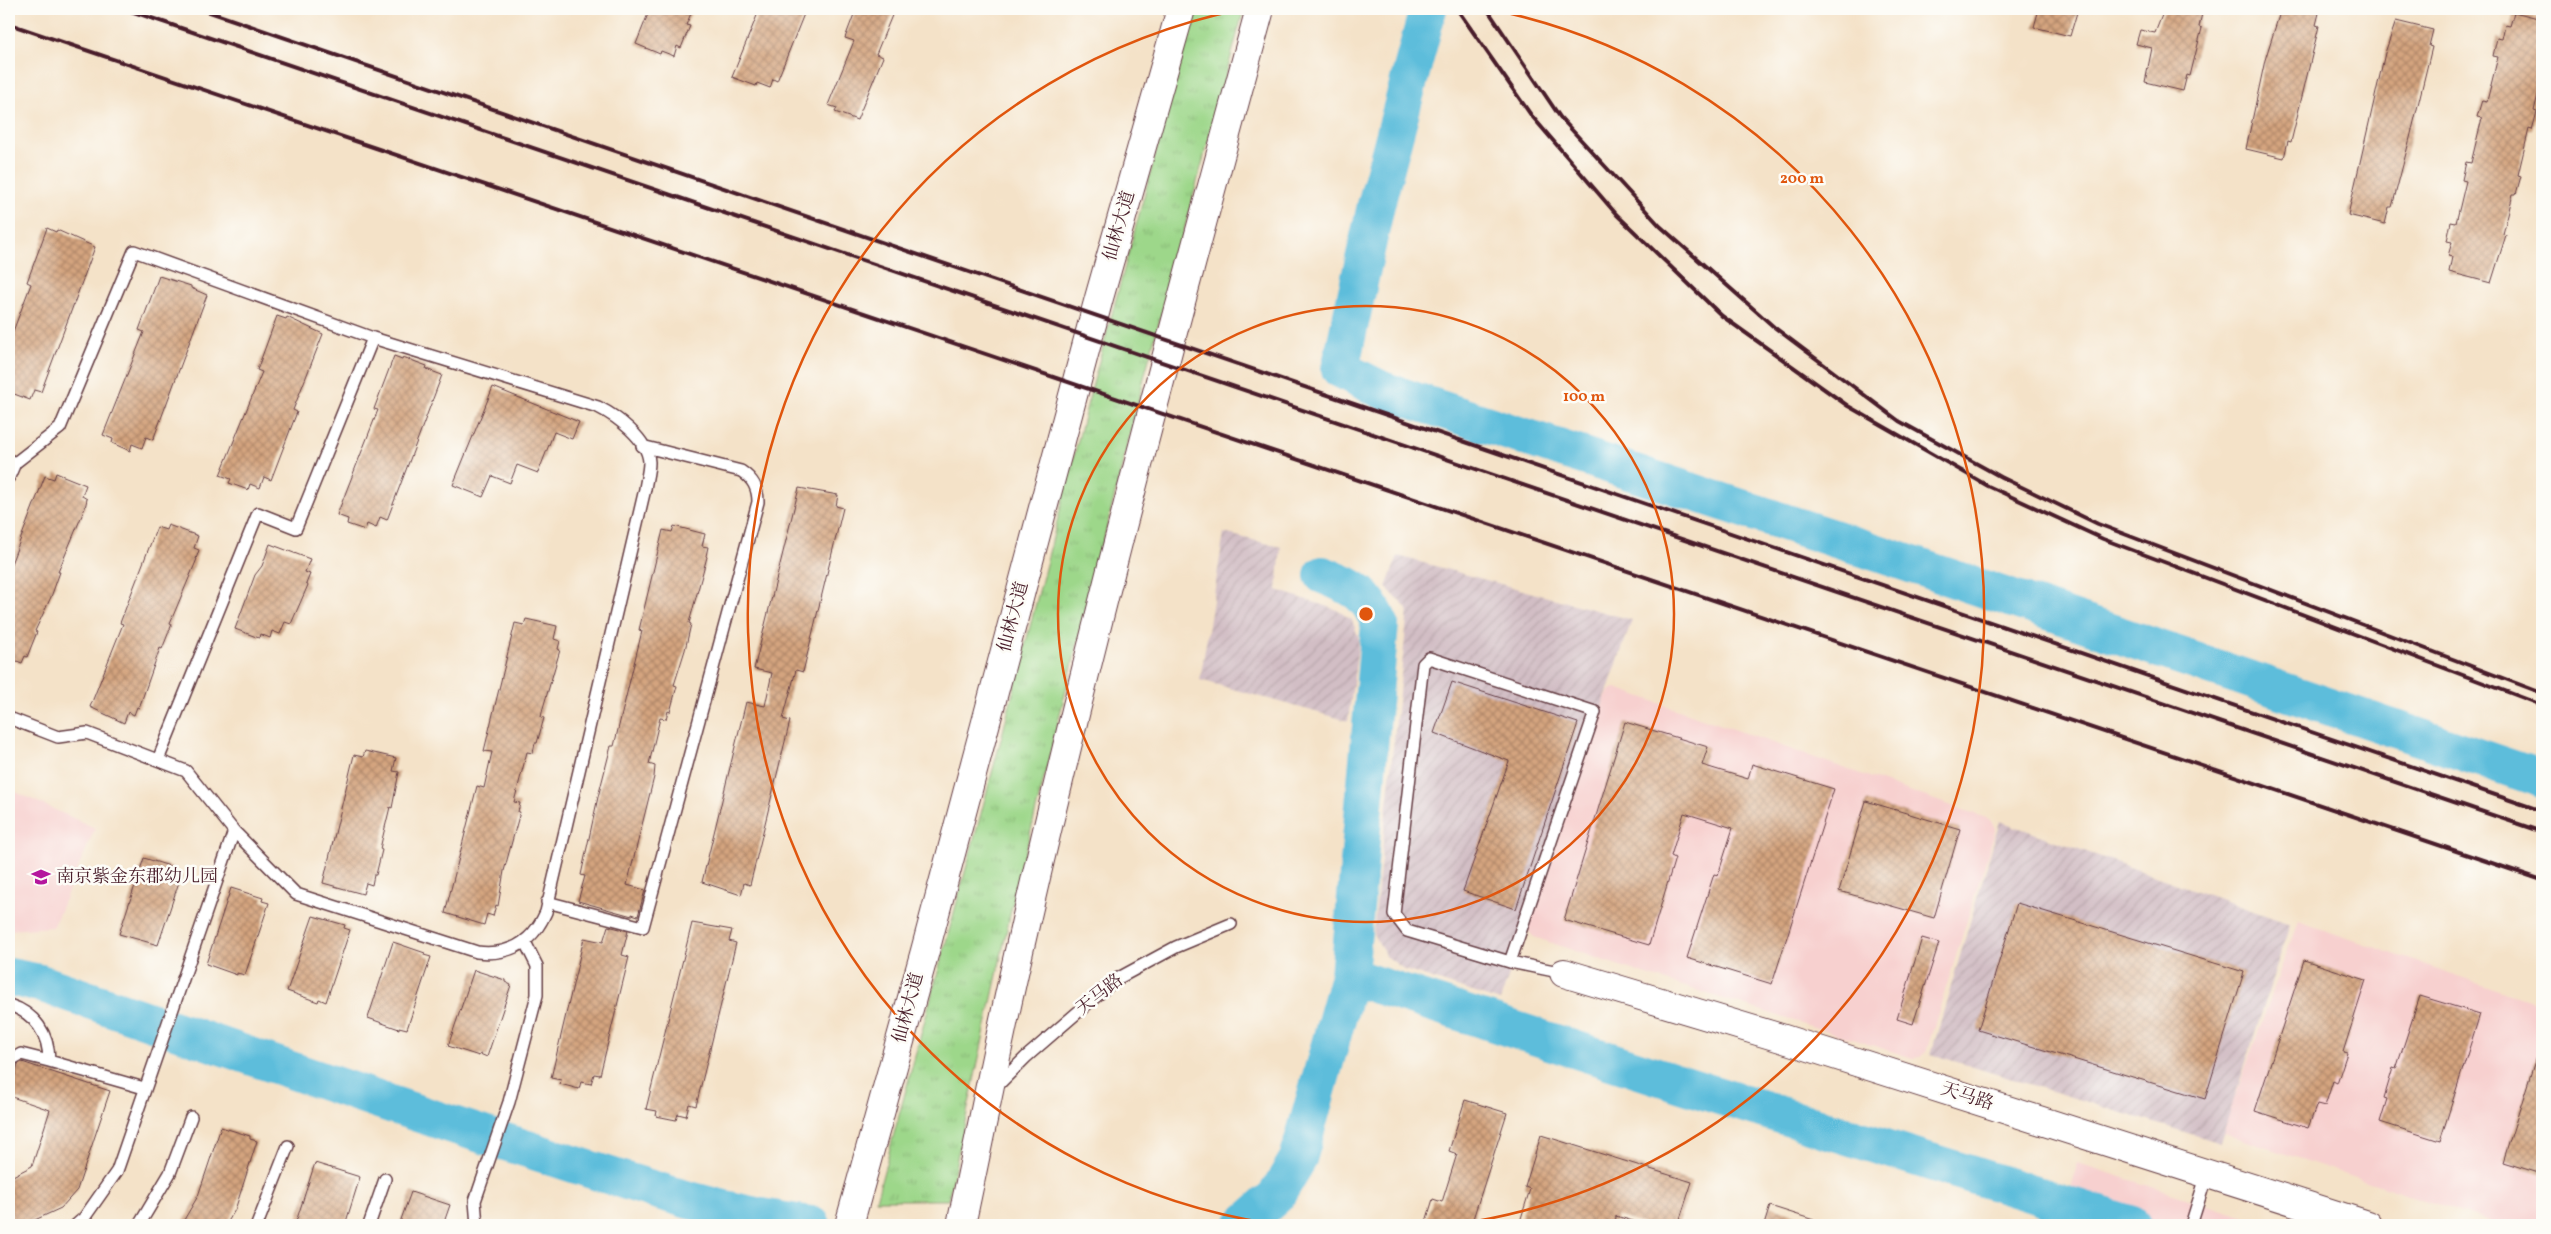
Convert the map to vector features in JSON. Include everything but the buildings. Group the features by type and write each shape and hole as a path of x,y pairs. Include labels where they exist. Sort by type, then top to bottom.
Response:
{"main road":[{"name":"仙林大道","path":"849,1225 1097,308 1181,9"},
{"path":"964,1212 1019,952 1131,494 1260,9"},
{"name":"天马路","path":"1564,973 1781,1038 2203,1186 2368,1225"}],"lane":[{"path":"9,477 12,461 60,428 134,251 373,338 598,407 623,422 642,446 649,461 645,489 548,902 541,923 525,942 502,952 477,952 296,894 234,831 186,771 87,733 58,737 9,718"},
{"path":"158,760 258,513 296,528 373,338"},
{"path":"548,902 643,927 758,502 756,487 752,480 740,471 642,446"},
{"path":"1510,962 1595,712 1428,658 1423,664 1394,914 1407,931 1510,962 1564,973"},
{"path":"76,1225 84,1218 117,1171 234,831"},
{"name":"天马路","path":"989,1094 1026,1057 1115,980 1176,947 1231,924"},
{"path":"477,1225 474,1201 509,1102 538,986 537,966 525,942"},
{"path":"9,1005 27,1013 42,1029 46,1040 49,1061"},
{"path":"9,1060 21,1054 144,1088"},
{"path":"140,1225 170,1173 191,1117"},
{"path":"257,1225 288,1146"},
{"path":"369,1225 385,1179"},
{"path":"2190,1225 2203,1186"}],"shaded area":[{"path":"1224,533 1281,547 1277,590 1337,610 1352,620 1359,639 1348,721 1200,680"},
{"path":"1398,556 1632,620 1500,1001 1405,970 1386,956 1373,934 1408,610 1386,587"},
{"path":"1616,688 1989,819 1994,824 1995,831 1926,1052 1920,1057 1913,1058 1644,974 1534,937 1529,932 1528,927 1605,698 1610,690"},
{"name":"南京紫金东郡幼儿园","path":"9,789 95,828 53,927 9,930"},
{"path":"2000,821 2290,924 2220,1143 1931,1054"},
{"path":"2298,921 2542,1005 2542,1225 2499,1225 2222,1133"},
{"path":"2078,1163 2269,1225 2057,1225"}],"green space":[{"path":"1195,9 1244,9 1146,370 1012,906 948,1200 876,1200 999,747 1085,413"}],"waterway":[{"path":"1428,9 1376,205 1340,369 1382,390 1866,549 2542,779"},
{"path":"1243,1225 1276,1196 1298,1159 1349,976 1380,624 1370,604 1364,597 1351,588 1323,575"},
{"path":"1349,976 1697,1089 2132,1225"},
{"path":"9,977 40,983 398,1107 664,1193 737,1212 812,1225"}],"railway":[{"path":"125,9 2542,832"},
{"path":"201,9 2542,811"},
{"path":"1457,9 1531,115 1617,215 1722,316 1848,406 1988,486 2103,539 2542,705"},
{"path":"1487,9 1560,117 1660,226 1774,327 1899,421 2001,477 2098,524 2542,693"},
{"path":"9,24 2542,880"}],"place":[{"name":"南京紫金东郡幼儿园","path":"41,877"}]}
